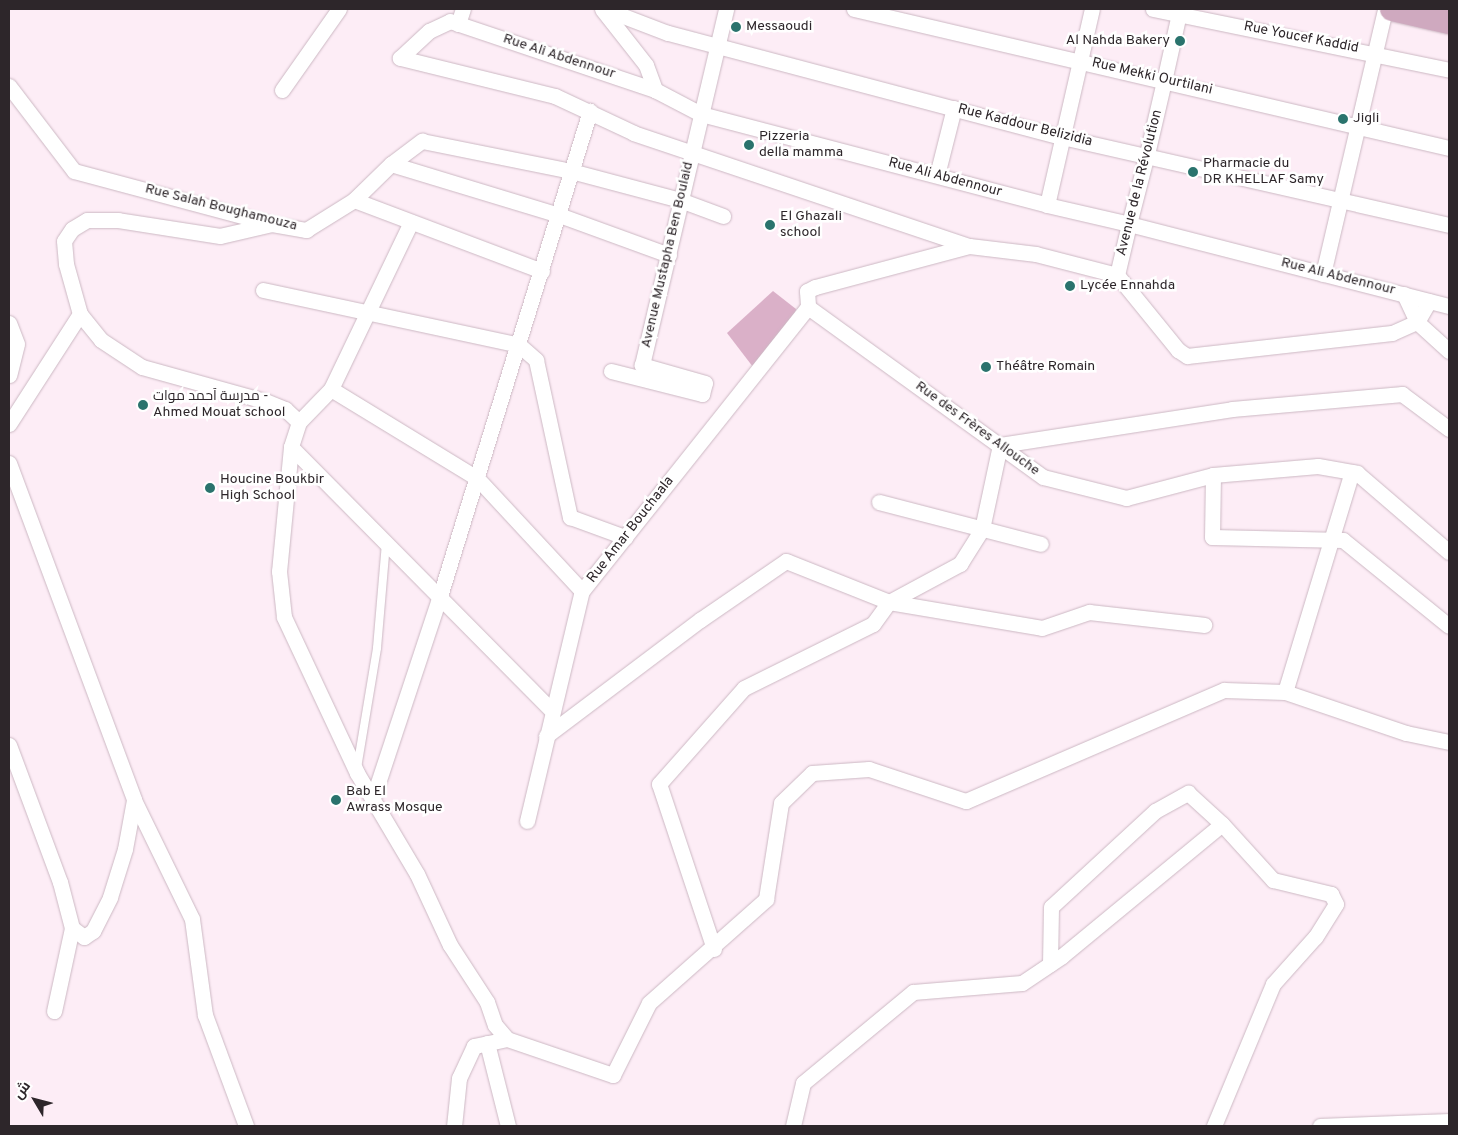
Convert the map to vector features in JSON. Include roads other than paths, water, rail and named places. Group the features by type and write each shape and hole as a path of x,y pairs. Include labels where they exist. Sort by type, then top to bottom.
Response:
{"main road":[{"path":"1392,9 1449,22"},
{"path":"1432,9 1449,13"}],"street":[{"path":"282,90 339,9"},
{"path":"464,9 454,23 429,31 400,58 555,96 634,133 969,246"},
{"path":"603,9 646,65 655,90"},
{"name":"Rue Kaddour Belizidia","path":"603,9 623,12 668,33 1062,137 1147,154 1449,225"},
{"name":"Avenue Mustapha Ben Boulaid","path":"611,371 702,394 705,383 642,365 726,9"},
{"name":"Rue Mekki Ourtilani","path":"854,9 1079,60 1449,148"},
{"path":"1047,204 1092,9"},
{"name":"Rue Youcef Kaddid","path":"1153,9 1179,12 1449,70"},
{"path":"1323,274 1385,9"},
{"name":"Avenue de la Révolution","path":"969,246 1036,254 1117,275 1179,12"},
{"name":"Rue Ali Abdennour","path":"454,23 655,90 701,114 1449,306"},
{"name":"Rue Salah Boughamouza","path":"9,86 74,171 272,224 306,230 354,200 391,164 422,141 571,171 680,200 723,216"},
{"path":"937,176 954,108"},
{"path":"373,798 439,599 590,111"},
{"path":"391,164 559,215 669,254"},
{"path":"354,200 542,271"},
{"path":"272,224 220,236 118,220 87,220 72,229 64,240 66,264 80,314 101,340 142,367 265,401 285,409 299,422"},
{"path":"411,222 370,313 331,389 299,422 291,447 280,544 284,616 357,773 417,874 450,946 488,1002 495,1024 507,1039"},
{"path":"808,306 807,291 969,246"},
{"path":"1117,275 1178,350 1187,356 1392,333 1417,322 1429,301"},
{"path":"263,290 519,345 536,360 570,517 625,537"},
{"path":"1404,294 1417,322 1449,350"},
{"name":"Rue des Frères Allouche","path":"808,306 1043,477 1126,498 1213,474 1318,466 1352,472 1433,536 1449,552"},
{"name":"Rue Amar Bouchaala","path":"527,821 582,591 808,306"},
{"path":"9,424 80,314"},
{"path":"9,323 17,344 9,375"},
{"path":"331,389 477,478 582,591"},
{"path":"714,949 659,784 744,688 873,624 889,602 960,564 982,529 1000,445 1232,409 1402,394 1449,429"},
{"path":"291,447 439,599 552,711"},
{"path":"9,463 134,800 192,919 205,1015 246,1126"},
{"path":"1284,692 1352,472"},
{"path":"1213,474 1212,537 1343,540 1449,626"},
{"path":"879,502 1041,544"},
{"path":"1433,536 1449,531"},
{"path":"546,736 700,620 786,561 889,602 1042,628 1089,612 1204,625"},
{"path":"454,1126 459,1078 474,1046 507,1039 613,1075 648,1003 714,949 766,899 782,803 812,773 869,769 966,801 1224,690 1284,692 1406,733 1449,742"},
{"path":"9,745 60,882 72,928 54,1011"},
{"path":"1050,964 1051,907 1155,811 1188,793 1222,824 1273,880 1331,894 1336,904 1315,937 1273,984 1214,1126"},
{"path":"72,928 84,937 93,931 110,897 124,849 134,800"},
{"path":"793,1126 803,1083 913,992 1022,983 1050,964 1222,824"},
{"path":"487,1043 508,1126"},
{"path":"1320,1126 1449,1121"}],"lane":[{"path":"357,773 377,648 386,544"}],"place":[{"name":"Messaoudi","path":"736,27"},
{"name":"Al Nahda Bakery","path":"1180,41"},
{"name":"Jigli","path":"1343,119"},
{"name":"Pizzeria della mamma","path":"749,145"},
{"name":"Pharmacie du DR KHELLAF Samy","path":"1193,172"},
{"name":"El Ghazali school","path":"770,225"},
{"name":"Lycée Ennahda","path":"1070,286"},
{"name":"Théâtre Romain","path":"986,367"},
{"name":"مدرسة آحمد موات - Ahmed Mouat school","path":"143,405"},
{"name":"Houcine Boukbir High School","path":"210,488"},
{"name":"Bab El Awrass Mosque","path":"336,800"}]}
